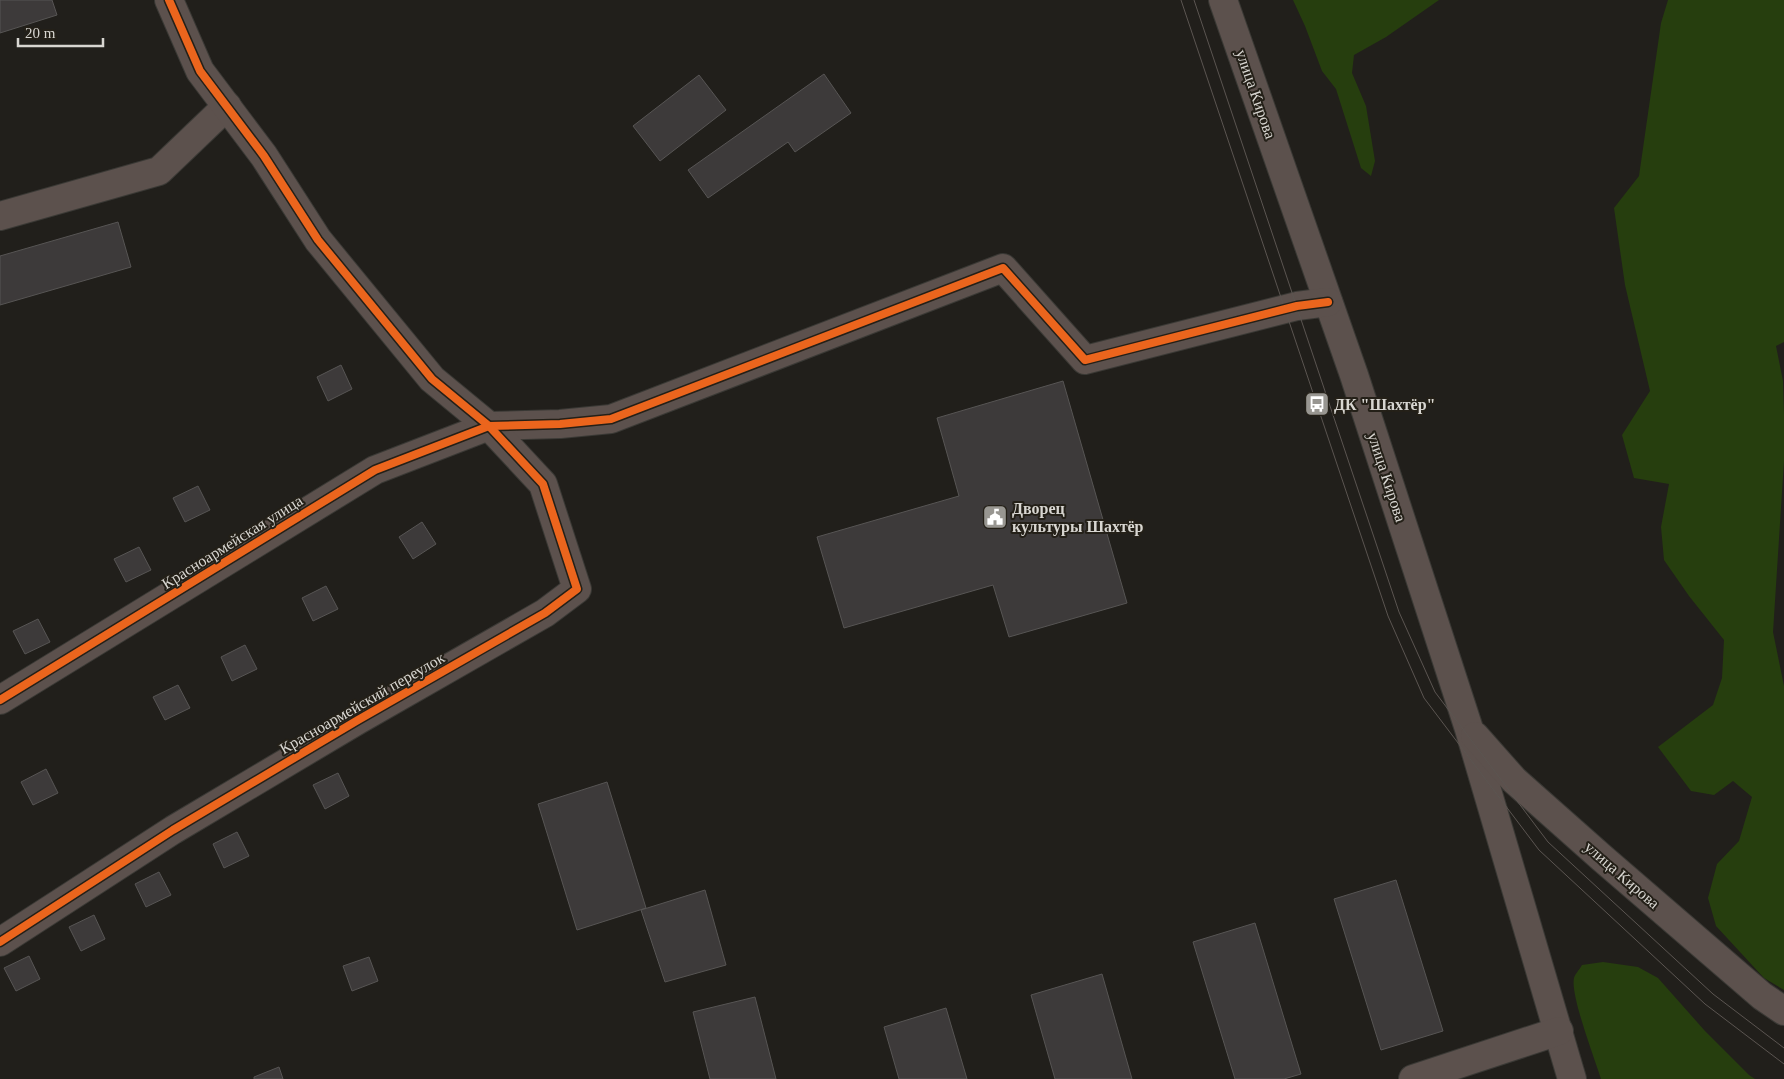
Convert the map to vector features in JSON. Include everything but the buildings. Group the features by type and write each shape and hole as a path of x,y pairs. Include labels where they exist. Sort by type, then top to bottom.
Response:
{"street":[{"path":"169,0 200,71 264,156 324,248 432,379 489,426"},
{"name":"улица Кирова","path":"1223,0 1357,384 1469,729 1572,1079"},
{"path":"0,216 159,171 227,106"},
{"name":"Красноармейская улица","path":"0,700 375,470 489,426 560,424 611,418 1003,268 1085,360 1297,306 1328,302"},
{"name":"Красноармейский переулок","path":"0,942 173,830 358,720 545,613 577,589 543,484 489,426"},
{"name":"улица Кирова","path":"1469,729 1514,780 1762,996 1784,1011"},
{"path":"1414,1079 1559,1032"}],"green space":[{"path":"1293,0 1439,0 1386,37 1354,55 1352,73 1366,106 1375,161 1371,176 1361,168 1336,89 1322,71"},
{"path":"1668,0 1784,0 1784,342 1776,346 1783,381 1784,461 1773,632 1784,686 1784,990 1764,978 1716,926 1708,898 1717,864 1739,841 1752,797 1733,781 1714,795 1691,791 1658,747 1713,705 1722,678 1724,640 1689,596 1664,560 1661,527 1669,484 1634,478 1622,435 1650,391 1625,285 1614,208 1639,176 1661,23"},
{"path":"1603,962 1638,967 1658,978 1705,1031 1755,1079 1601,1079 1579,1012 1574,978 1582,965"}],"tram line":[{"path":"1181,0 1388,616 1424,698 1539,850 1705,1004 1784,1064"},
{"path":"1194,0 1399,612 1435,692 1548,842 1713,994 1784,1048"}],"cycle path":[{"path":"0,942 173,830 358,720 545,613 577,589 543,484 489,426 432,379 318,240 264,156 200,71 169,0"},
{"path":"0,700 375,470 489,426 560,424 611,419 1003,268 1085,360 1297,306 1328,302"}],"place":[{"name":"ДК \"Шахтёр\"","path":"1317,404"},
{"name":"Дворец культуры Шахтёр","path":"995,517"}]}
